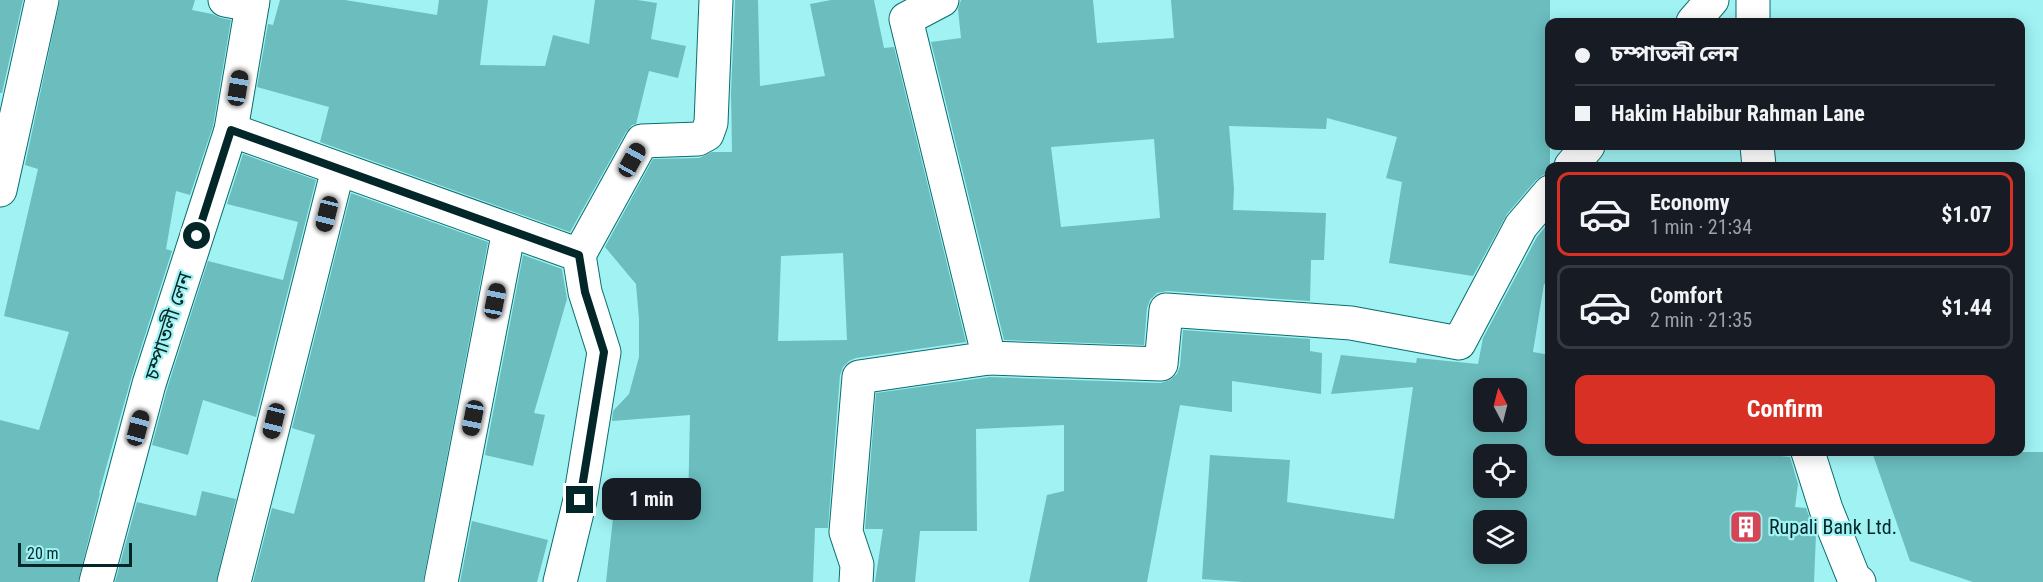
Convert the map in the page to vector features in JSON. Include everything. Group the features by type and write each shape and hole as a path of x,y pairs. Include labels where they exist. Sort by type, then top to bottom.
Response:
{"street":[{"path":"0,190 42,0"},
{"path":"560,582 580,500 604,352 585,292 579,255 642,141 698,139 707,134 711,123 716,0"},
{"path":"942,0 906,19 989,358"},
{"path":"1696,18 1712,0"},
{"path":"1753,0 1753,18"},
{"name":"চম্পাতলী লেন","path":"96,582 149,384 231,130 243,2"},
{"path":"231,130 579,255"},
{"path":"1574,162 1585,150"},
{"path":"234,582 338,169"},
{"path":"856,582 857,565 846,532 859,377 989,358 1161,364 1166,310 1351,323 1459,343 1521,226 1545,198"},
{"path":"441,582 509,230"},
{"path":"1809,456 1826,509 1856,582"}],"building":[{"path":"0,0 23,0 2,93 0,93"},
{"path":"60,0 195,0 192,10 231,20 213,126 190,195 176,191 166,249 172,251 131,379 99,493 78,582 0,582 0,420 39,430 69,332 4,316 38,169 25,165"},
{"path":"280,0 345,0 437,15 439,0 488,0 480,65 545,66 553,35 589,44 595,0 637,0 657,3 651,39 686,46 678,78 649,71 636,124 626,132 570,232 320,142 329,107 257,87 268,24 273,25"},
{"path":"735,0 758,0 760,86 825,76 810,4 831,0 874,0 884,48 894,47 966,342 856,358 843,367 840,375 828,528 815,528 813,582 606,582 615,500 688,508 690,415 612,421 613,411 629,394 639,357 639,319 636,284 605,247 653,159 699,158 712,152 732,152 731,92","holes":["843,253 847,340 778,341 781,256"]},
{"path":"961,0 1093,0 1097,43 1174,38 1171,0 1550,0 1550,18 1545,18 1545,150 1550,150 1550,162 1545,162 1545,175 1536,180 1507,214 1473,276 1389,263 1402,182 1386,178 1397,137 1327,118 1326,129 1229,126 1234,189 1233,210 1326,213 1324,260 1311,260 1310,301 1167,291 1157,293 1150,300 1147,308 1144,345 1004,340 931,42 961,38 958,9","holes":["1154,139 1160,218 1061,227 1051,147"]},
{"path":"243,154 316,180 256,417 203,400 188,455 152,445 167,389 208,261 283,280 298,222 227,204"},
{"path":"351,193 488,242 423,582 253,582 272,508 294,514 315,435 292,428"},
{"path":"1545,227 1545,284 1533,352 1545,354 1545,456 1790,457 1798,484 1795,507 1806,508 1816,534 1814,582 1243,582 1202,579 1210,455 1290,460 1287,502 1394,519 1413,387 1331,394 1341,355 1416,363 1417,358 1478,364 1483,338 1537,237"},
{"path":"523,255 562,269 567,299 534,413 545,415 533,466 485,455 484,460"},
{"path":"1183,330 1310,339 1310,351 1322,353 1321,394 1232,381 1232,412 1180,405 1147,582 1029,582 1047,495 1064,491 1064,425 976,429 977,531 920,531 915,582 875,582 883,529 865,529 876,393 990,377 1161,383 1177,374 1180,366"},
{"path":"2025,452 2043,452 2043,582 1973,582 1910,561 1873,456 2025,456"},
{"path":"202,491 236,499 216,582 115,582 137,502 196,516"},
{"path":"472,521 548,540 537,582 460,582"}],"place":[{"name":"Rupali Bank Ltd.","path":"1746,527"}],"route":[{"path":"197,236 231,130 579,255 585,292 604,352 580,500"}]}
